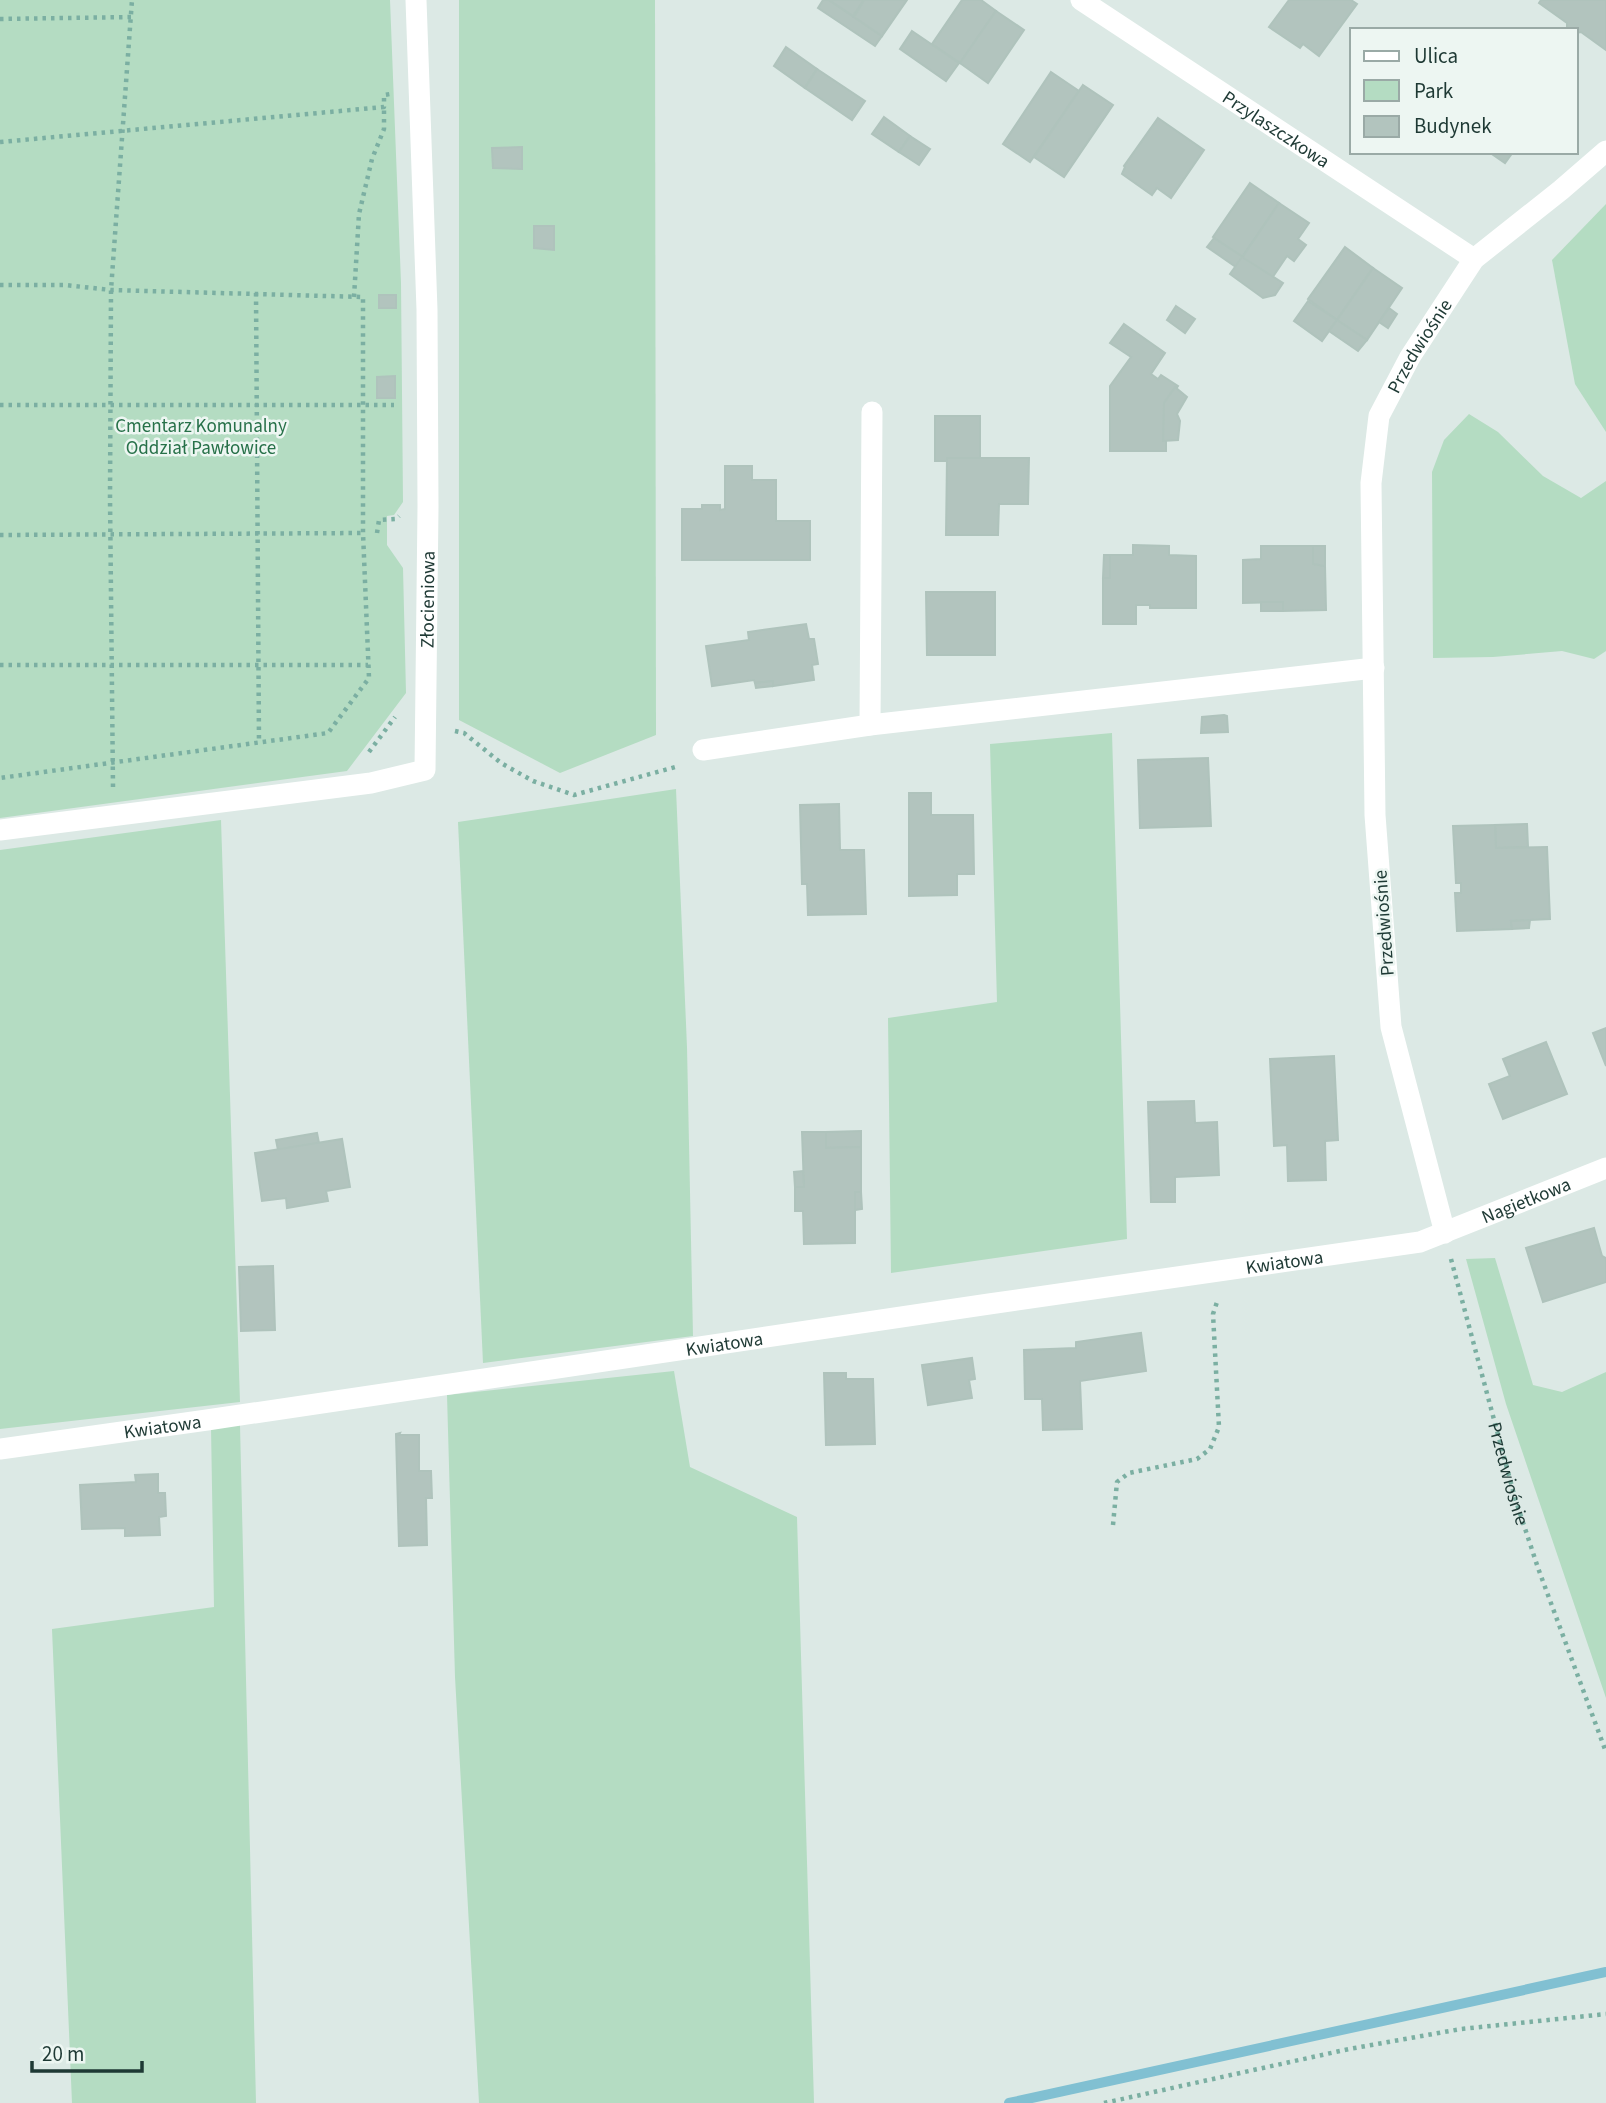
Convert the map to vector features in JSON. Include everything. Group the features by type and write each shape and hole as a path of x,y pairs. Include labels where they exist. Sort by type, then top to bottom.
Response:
{"street":[{"name":"Złocieniowa","path":"0,830 371,783 425,770 427,310 416,0"},
{"name":"Przylaszczkowa","path":"1081,0 1474,259"},
{"name":"Przedwiośnie","path":"1445,1233 1391,1027 1375,814 1371,483 1379,416 1410,357 1474,259 1561,190 1606,150"},
{"path":"870,725 872,412"},
{"path":"704,750 870,725 1374,668"},
{"name":"Nagietkowa","path":"1445,1233 1606,1168"},
{"name":"Kwiatowa","path":"0,1449 1420,1242 1445,1233"}],"path":[{"path":"114,816 111,290 132,0"},
{"path":"0,19 131,18"},
{"path":"354,297 359,214 372,159 384,129 384,95 419,92"},
{"path":"0,142 384,107"},
{"path":"0,285 65,285 111,290 363,297 363,533 369,665 369,678 328,733 0,778"},
{"path":"256,293 259,743"},
{"path":"0,405 394,405"},
{"path":"377,533 379,520 396,519 402,514"},
{"path":"0,535 363,533"},
{"path":"0,665 369,665"},
{"path":"425,727 464,733 501,763 533,781 574,795 680,766 704,750"},
{"name":"Przedwiośnie","path":"1445,1233 1515,1498 1606,1752"},
{"path":"1113,1525 1117,1482 1129,1473 1197,1459 1210,1449 1219,1427 1213,1314 1230,1270"},
{"path":"1104,2103 1349,2049 1461,2029 1606,2014"}],"green space":[{"name":"Cmentarz Komunalny Oddział Pawłowice","path":"0,0 390,0 401,283 403,502 394,515 387,516 387,545 403,568 406,693 347,771 0,818"},
{"path":"459,0 655,0 656,735 560,773 459,720"},
{"path":"1606,204 1606,432 1575,384 1552,260"},
{"path":"1469,414 1498,432 1543,476 1581,498 1606,481 1606,651 1594,659 1562,651 1493,657 1433,658 1432,472 1444,440"},
{"path":"1112,733 1127,1239 891,1273 888,1018 997,1002 990,744"},
{"path":"676,789 687,1047 693,1336 483,1363 458,822"},
{"path":"221,820 240,1402 0,1429 0,850"},
{"path":"1495,1258 1533,1385 1562,1392 1606,1372 1606,1698 1506,1404 1466,1259"},
{"path":"674,1371 690,1467 797,1517 814,2103 479,2103 455,1677 447,1395"},
{"path":"240,1425 256,2103 72,2103 52,1629 214,1607 211,1427"}],"building":[{"path":"823,0 829,0 882,36 875,46 818,8"},
{"path":"829,0 864,0 853,16"},
{"path":"864,0 907,0 882,36 854,17"},
{"path":"962,0 981,0 996,11 960,63 932,44"},
{"path":"1289,0 1351,0 1357,4 1319,56 1303,44 1300,48 1269,27"},
{"path":"1541,0 1606,0 1606,50 1578,33 1578,28 1567,28 1567,23 1539,3"},
{"path":"996,11 1024,30 988,83 960,63"},
{"path":"912,31 959,63 946,81 900,49"},
{"path":"786,47 817,69 805,88 774,66"},
{"path":"817,69 865,101 852,120 805,88"},
{"path":"1051,72 1079,91 1030,162 1003,144"},
{"path":"1083,85 1113,105 1064,177 1034,157"},
{"path":"884,117 910,136 899,152 872,134"},
{"path":"1158,118 1204,150 1171,198 1157,188 1152,195 1122,174 1124,166"},
{"path":"910,136 930,149 919,165 899,152"},
{"path":"522,147 522,169 493,168 492,148"},
{"path":"1492,154 1512,154 1505,163"},
{"path":"1250,183 1279,203 1242,257 1213,237"},
{"path":"1279,203 1309,223 1298,239 1306,245 1294,261 1287,256 1272,278 1242,258"},
{"path":"534,226 554,226 554,250 534,248"},
{"path":"1214,238 1243,257 1236,267 1207,247"},
{"path":"1345,247 1373,268 1337,320 1308,299"},
{"path":"1242,257 1283,283 1275,295 1263,298 1230,274"},
{"path":"1373,268 1402,288 1367,340 1337,320"},
{"path":"379,295 396,295 396,308 379,308"},
{"path":"1308,301 1337,320 1322,341 1294,321"},
{"path":"1176,306 1195,319 1185,333 1167,320"},
{"path":"1389,308 1397,314 1388,328 1379,322"},
{"path":"1337,320 1367,340 1358,351 1329,331"},
{"path":"1124,324 1165,353 1151,374 1158,379 1161,375 1178,386 1166,404 1166,451 1110,451 1110,386 1131,357 1110,343"},
{"path":"395,376 395,398 377,398 377,377"},
{"path":"1175,387 1187,397 1177,414 1180,421 1178,440 1163,441 1164,403"},
{"path":"935,416 980,416 980,458 947,458 947,461 935,461"},
{"path":"947,458 1029,458 1028,504 999,504 998,535 946,535"},
{"path":"725,466 752,466 752,480 776,480 776,521 810,521 810,560 682,560 682,509 720,505 720,510 725,509"},
{"path":"1133,545 1169,546 1169,555 1196,556 1196,608 1150,608 1150,605 1136,605 1136,624 1103,624 1103,578 1110,578 1110,555 1133,555"},
{"path":"1261,546 1313,546 1313,564 1325,566 1326,610 1283,611 1283,602 1243,603 1243,560 1261,559"},
{"path":"1313,546 1325,546 1325,566 1313,564"},
{"path":"1104,555 1110,555 1110,578 1103,578"},
{"path":"926,592 995,592 995,655 927,655"},
{"path":"1261,602 1283,602 1283,611 1261,611"},
{"path":"806,624 809,639 814,639 818,664 812,665 814,680 773,686 773,681 755,683 754,680 712,686 706,646 749,640 748,632"},
{"path":"773,681 773,686 756,688 755,683"},
{"path":"1227,716 1228,732 1201,733 1202,717"},
{"path":"1208,758 1211,826 1140,828 1138,760"},
{"path":"909,793 931,793 931,815 973,815 974,874 957,874 957,895 909,896"},
{"path":"839,804 840,850 864,850 866,914 808,915 807,884 802,884 800,805"},
{"path":"1527,824 1528,847 1496,848 1495,825"},
{"path":"1495,825 1496,848 1547,847 1550,919 1511,921 1512,929 1457,931 1455,893 1461,893 1461,883 1456,883 1453,826"},
{"path":"1530,920 1529,928 1512,929 1511,921"},
{"path":"1606,1028 1606,1066 1593,1033"},
{"path":"1546,1042 1567,1094 1503,1119 1489,1084 1510,1076 1503,1059"},
{"path":"1334,1056 1338,1140 1325,1141 1326,1180 1288,1181 1287,1145 1274,1146 1270,1059"},
{"path":"1194,1101 1195,1123 1217,1122 1219,1175 1175,1177 1175,1202 1151,1202 1148,1102"},
{"path":"861,1131 861,1147 826,1148 826,1132"},
{"path":"802,1132 826,1132 826,1148 861,1147 861,1192 855,1192 855,1243 804,1244 803,1211 795,1211 795,1187 804,1187"},
{"path":"317,1133 319,1143 278,1150 276,1140"},
{"path":"342,1139 350,1187 326,1191 328,1201 287,1208 286,1198 262,1201 255,1153"},
{"path":"803,1171 804,1187 795,1187 794,1172"},
{"path":"855,1192 861,1192 862,1209 855,1210"},
{"path":"1594,1228 1602,1256 1606,1258 1606,1282 1543,1302 1526,1248"},
{"path":"273,1266 275,1330 241,1331 239,1267"},
{"path":"1141,1333 1146,1371 1080,1381 1082,1429 1043,1430 1042,1399 1025,1399 1024,1350 1076,1348 1076,1342"},
{"path":"972,1358 975,1379 969,1380 972,1398 928,1405 922,1365"},
{"path":"824,1373 846,1373 846,1379 873,1379 875,1444 826,1445"},
{"path":"400,1433 399,1435 419,1435 419,1471 431,1471 432,1498 426,1498 427,1545 399,1546 396,1434"},
{"path":"158,1474 158,1493 165,1493 166,1516 159,1517 160,1535 125,1536 125,1528 82,1529 80,1485 136,1482 135,1475"}],"waterway":[{"path":"1009,2103 1606,1972"}]}
